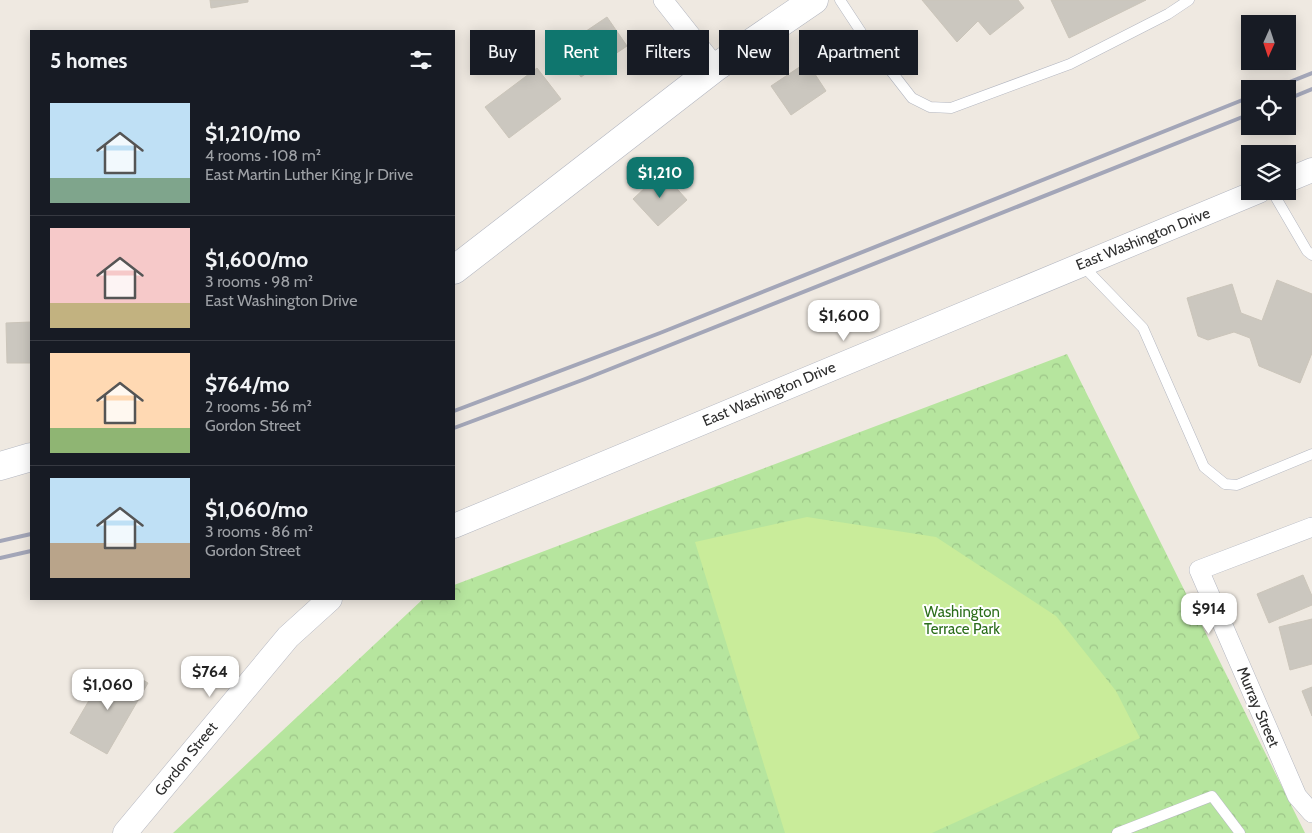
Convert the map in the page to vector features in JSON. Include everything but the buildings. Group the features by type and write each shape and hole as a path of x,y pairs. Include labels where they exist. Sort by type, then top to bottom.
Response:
{"main road":[{"path":"716,67 783,0"},
{"path":"455,269 716,67 814,0"},
{"path":"0,466 30,457"}],"street":[{"path":"663,0 716,67"},
{"path":"1296,177 1312,170"},
{"name":"East Washington Drive","path":"463,521 1241,198"},
{"name":"Murray Street","path":"1312,527 1199,570 1297,796 1312,813"},
{"name":"Gordon Street","path":"125,833 288,637 329,600"}],"lane":[{"path":"840,0 863,35 912,98 930,107 952,108 1070,64 1168,14 1189,0"},
{"path":"1277,200 1307,251 1312,255"},
{"path":"1081,264 1143,328 1204,467 1225,484 1237,485 1312,454"},
{"path":"1117,833 1212,796 1240,833"}],"green space":[{"name":"Washington Terrace Park","path":"1067,354 1305,833 173,833 422,600 455,600 455,585"},
{"path":"807,517 936,537 1056,616 1116,691 1140,738 932,833 785,833 695,542"}],"railway":[{"path":"1294,80 1312,73"},
{"path":"1296,96 1312,89"},
{"path":"455,411 660,333 1241,101"},
{"path":"455,428 585,379 1241,118"},
{"path":"0,541 30,534"},
{"path":"0,558 30,551"}]}
